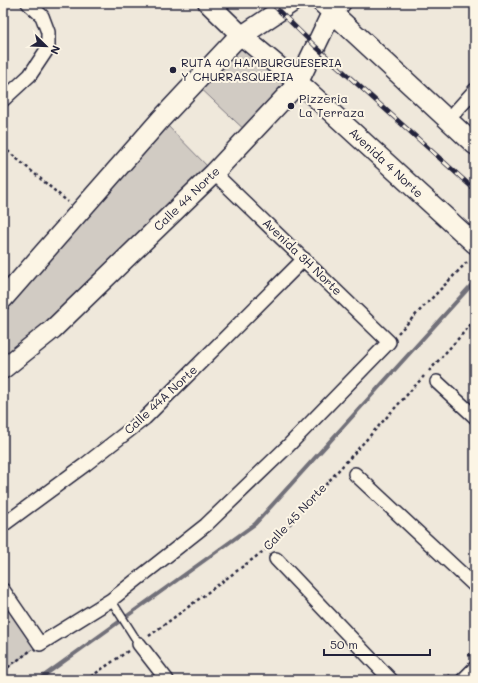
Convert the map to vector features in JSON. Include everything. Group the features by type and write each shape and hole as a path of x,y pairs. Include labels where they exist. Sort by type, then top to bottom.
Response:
{"main road":[{"name":"Avenida 4 Norte","path":"208,3 242,36 298,83 472,252"},
{"path":"3,299 161,119 234,41 291,3"},
{"path":"331,6 475,145"},
{"name":"Calle 44 Norte","path":"3,370 53,329 214,173 298,83 331,6"}],"street":[{"path":"3,100 30,76 48,48 48,32 42,16 28,3"},
{"path":"448,120 475,90"},
{"name":"Avenida 3H Norte","path":"214,173 389,342"},
{"name":"Calle 44A Norte","path":"3,525 145,418 304,259"},
{"path":"3,590 40,644 111,600 206,525 287,447 389,342"},
{"path":"437,382 475,417"},
{"path":"356,474 475,586"},
{"path":"276,559 391,680"},
{"path":"136,640 166,680"},
{"path":"463,680 475,668"}],"lane":[{"path":"111,600 136,640"}],"path":[{"path":"3,147 79,212"},
{"path":"389,342 472,252"},
{"name":"Calle 45 Norte","path":"86,680 136,640 268,548 475,320"},
{"path":"3,671 40,644"}],"shaded area":[{"path":"234,41 298,83 250,135 195,83"},
{"path":"161,119 214,173 3,369 3,299"},
{"path":"3,590 40,644 3,671"}],"waterway":[{"path":"38,680 255,524 475,281"}],"railway":[{"path":"271,3 315,46 475,190"}],"place":[{"name":"RUTA 40 HAMBURGUESERIA Y CHURRASQUERIA","path":"173,70"},
{"name":"Pizzeria La Terraza","path":"291,106"}]}
